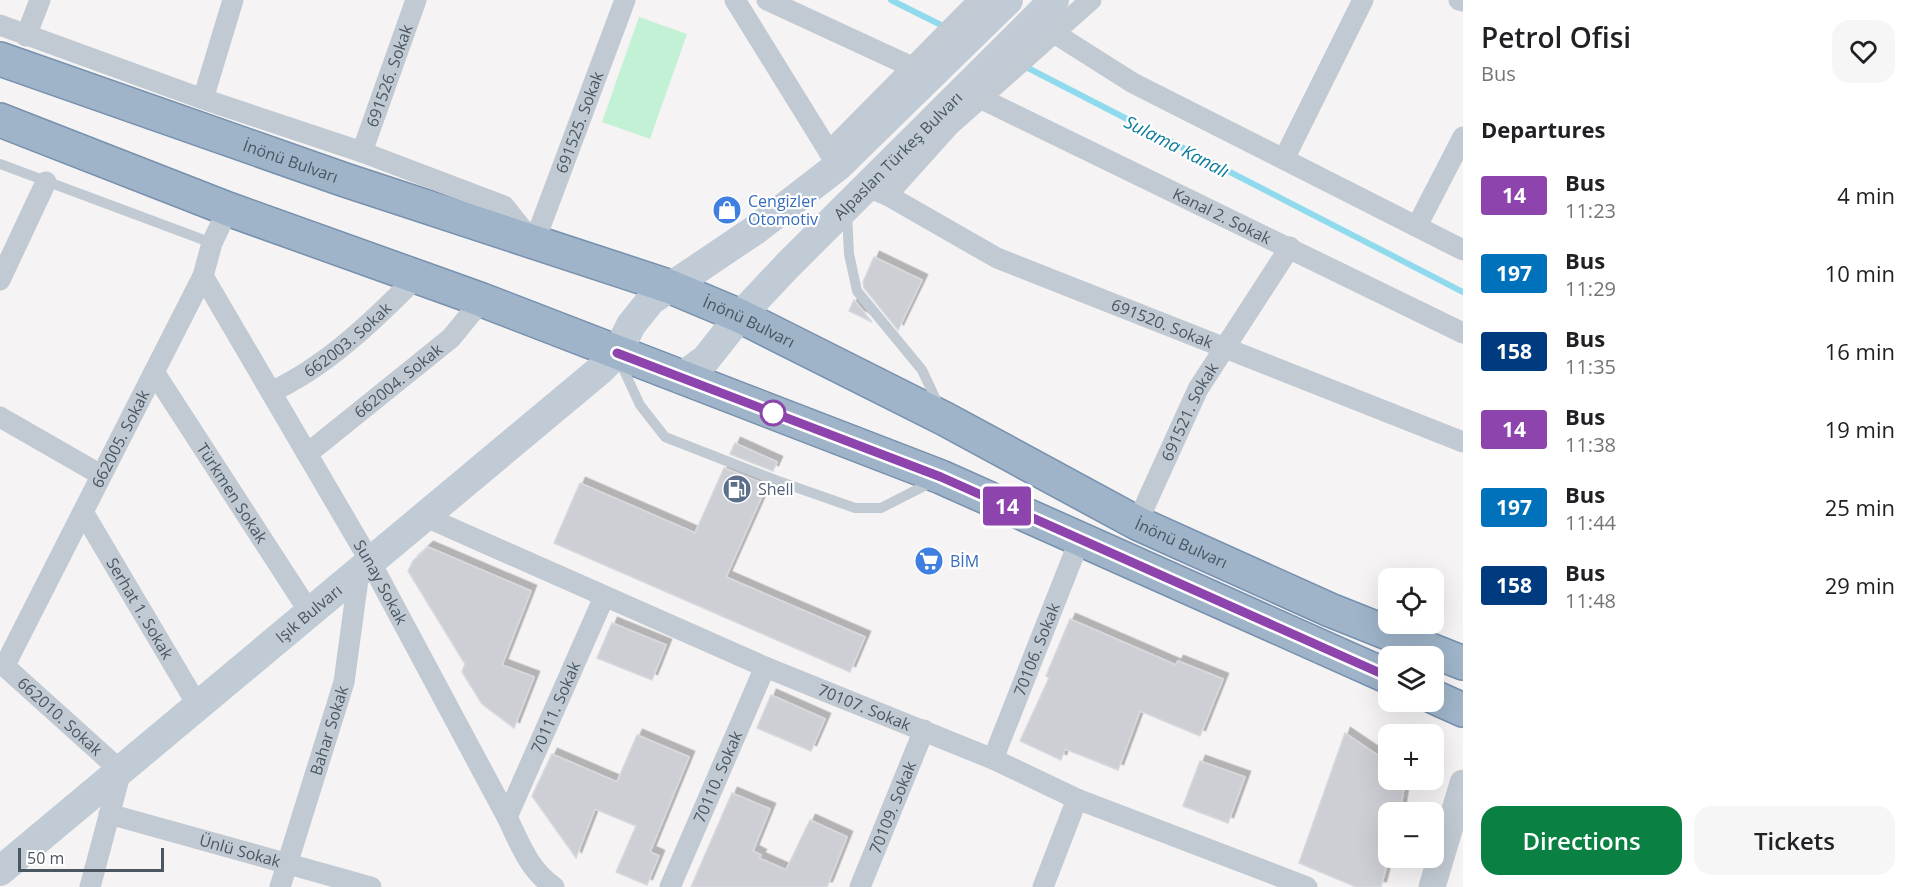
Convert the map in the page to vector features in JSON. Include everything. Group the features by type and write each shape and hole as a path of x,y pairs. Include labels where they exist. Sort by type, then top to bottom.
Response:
{"highway":[{"name":"İnönü Bulvarı","path":"0,58 171,120 671,287 740,316 945,419 1137,523 1330,610 1463,663"},
{"path":"0,120 228,209 482,300 941,477 1378,672"},
{"path":"1444,701 1463,710"}],"main road":[{"name":"Alpaslan Türkeş Bulvarı","path":"617,353 631,325 651,300 755,231 834,159 929,60 987,8"},
{"name":"Alpaslan Türkeş Bulvarı","path":"680,378 706,360 740,316 981,92 1050,15"},
{"name":"Işık Bulvarı","path":"5,860 121,771 426,517 617,353"}],"street":[{"path":"26,36 40,0"},
{"path":"203,99 233,0"},
{"name":"691526. Sokak","path":"362,152 417,0"},
{"name":"691525. Sokak","path":"534,243 625,0"},
{"path":"735,0 834,159"},
{"path":"767,0 929,60"},
{"path":"981,92 1032,52 1050,15 1091,0"},
{"path":"1284,159 1363,0"},
{"path":"1050,15 1133,83 1463,250"},
{"path":"0,25 203,99 362,152 504,206 534,243"},
{"name":"Kanal 2. Sokak","path":"981,92 1463,333"},
{"path":"1417,226 1463,137"},
{"path":"0,280 46,182"},
{"name":"691520. Sokak","path":"867,196 998,258 1463,442"},
{"name":"662005. Sokak","path":"2,664 203,276 212,243 228,209"},
{"name":"691521. Sokak","path":"1137,523 1198,389 1290,247"},
{"name":"Sunay Sokak","path":"203,276 308,454 365,568 507,817 526,858 540,878 554,887"},
{"name":"662003. Sokak","path":"271,392 295,381 372,322 416,278"},
{"name":"662004. Sokak","path":"308,454 451,338 482,300"},
{"name":"Türkmen Sokak","path":"154,372 310,613"},
{"path":"0,417 101,474"},
{"name":"Serhat 1. Sokak","path":"82,512 198,706"},
{"name":"70107. Sokak","path":"426,517 765,667 993,759 1077,799 1307,887"},
{"name":"70106. Sokak","path":"993,759 1080,539"},
{"name":"Bahar Sokak","path":"280,887 344,682 365,568"},
{"name":"70111. Sokak","path":"507,817 604,597"},
{"name":"662010. Sokak","path":"2,664 121,771"},
{"name":"70110. Sokak","path":"670,887 765,667"},
{"name":"70109. Sokak","path":"860,887 924,730"},
{"path":"90,887 121,771"},
{"path":"1432,887 1463,783"},
{"path":"1043,887 1077,799"},
{"name":"Ünlü Sokak","path":"109,814 371,887"}],"lane":[{"path":"0,164 212,243"},
{"path":"867,196 849,254 857,291 922,370 945,419"},
{"path":"617,353 640,405 665,437 778,481 855,508 881,508 941,477"}],"green space":[{"path":"639,17 687,34 650,139 602,122"}],"building":[{"path":"874,257 922,280 898,330 864,288 863,282"},
{"path":"854,300 872,322 849,311"},
{"path":"735,443 777,462 773,471 730,454"},
{"path":"724,468 767,485 726,577 865,637 850,672 554,543 580,483 695,533"},
{"path":"428,547 531,591 502,665 534,677 514,728 482,704 462,672 465,664 408,571 413,561"},
{"path":"1070,619 1176,665 1178,661 1223,679 1200,736 1140,711 1118,770 1065,749 1061,760 1020,741 1049,678 1046,676"},
{"path":"612,623 666,645 652,680 597,658"},
{"path":"771,695 825,719 811,751 757,728"},
{"path":"1345,733 1378,756 1378,790 1404,790 1402,802 1378,802 1378,868 1386,868 1381,887 1356,887 1299,863"},
{"path":"637,735 689,757 650,852 659,856 647,885 616,872 636,826 595,809 576,858 532,796 552,754 617,782"},
{"path":"1200,761 1245,777 1228,823 1183,806"},
{"path":"732,793 770,809 753,851 761,855 759,858 786,870 810,820 847,837 827,887 691,887"}],"waterway":[{"name":"Sulama Kanalı","path":"891,0 947,28"},
{"name":"Sulama Kanalı","path":"1024,66 1463,292"}],"bus line":[{"name":"14","path":"617,353 941,477 1378,672"}],"place":[{"name":"Cengizler Otomotiv","path":"727,210"},
{"name":"Shell","path":"737,489"},
{"name":"BİM","path":"929,561"}]}
